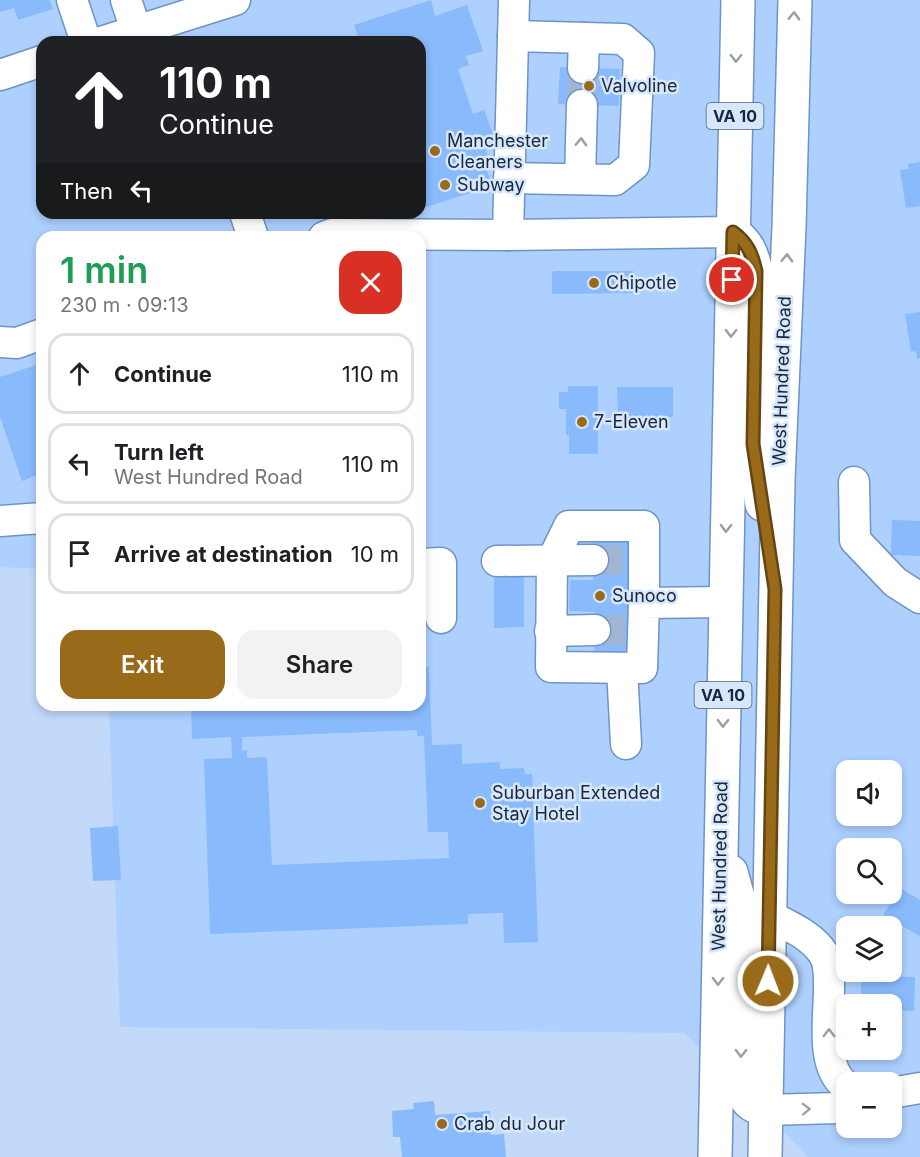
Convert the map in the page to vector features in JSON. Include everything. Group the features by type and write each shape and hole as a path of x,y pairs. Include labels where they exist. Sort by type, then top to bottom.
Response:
{"main road":[{"name":"West Hundred Road","path":"715,1157 738,0"},
{"name":"West Hundred Road","path":"765,1157 775,589 795,0"},
{"path":"733,232 744,240 752,254 756,271 753,444 775,589"},
{"path":"721,829 744,920 741,1086 744,1099 752,1107 765,1110"}],"lane":[{"path":"72,0 84,36"},
{"path":"126,0 136,30"},
{"path":"118,36 192,17 235,0"},
{"path":"508,235 514,0"},
{"path":"509,178 615,180 634,165 639,52 623,39 513,36"},
{"path":"583,68 584,38"},
{"path":"0,75 36,63"},
{"path":"580,179 582,105"},
{"path":"426,236 733,232"},
{"path":"0,342 17,343 36,336"},
{"path":"854,482 855,540 895,582 920,598"},
{"path":"0,521 36,518"},
{"path":"569,526 644,526 637,560 642,668 551,667 552,561 569,526"},
{"path":"497,561 593,560"},
{"path":"426,564 441,563 441,618"},
{"path":"639,621 725,603"},
{"path":"550,631 595,630"},
{"path":"622,668 626,744"},
{"path":"770,916 811,939 824,954 829,969 829,1054 836,1076"},
{"path":"902,1091 920,1088"},
{"path":"765,1110 836,1108"}],"shaded area":[{"path":"0,0 920,0 920,1157 807,1157 684,1033 120,1027 109,711 426,711 426,231 36,231 36,569 0,567"}],"building":[{"path":"0,0 50,0 53,9 18,20 14,8 0,12"},
{"path":"431,0 435,16 467,5 483,51 466,56 469,65 458,69 473,114 484,110 493,134 481,138 491,164 485,165 492,186 426,207 426,36 358,36 354,25"},
{"name":"Valvoline","path":"560,67 620,69 619,106 558,104"},
{"path":"920,162 920,206 906,208 900,170 909,169 908,164"},
{"name":"Chipotle","path":"633,271 635,293 552,294 552,272"},
{"path":"920,312 920,358 917,359 916,351 911,352 905,314"},
{"path":"36,365 36,475 22,481 0,417 0,377"},
{"name":"7-Eleven","path":"568,386 598,386 598,454 569,454 566,409 559,409 559,392 568,392"},
{"path":"617,387 673,387 673,417 618,416"},
{"path":"892,520 920,521 920,556 891,555"},
{"name":"Sunoco","path":"594,537 631,537 629,655 594,655 595,612 569,611 570,580 593,580"},
{"path":"494,576 524,576 524,627 494,628"},
{"name":"Suburban Extended Stay Hotel","path":"426,667 429,667 432,745 462,744 462,764 500,762 500,769 524,768 525,774 532,774 538,942 504,943 503,913 468,914 468,924 210,934 204,759 232,758 231,737 192,739 191,711 426,711","holes":["417,730 417,736 424,736 428,832 448,832 449,858 272,865 267,757 247,758 247,750 242,751 242,737"]},
{"path":"118,826 121,880 93,881 90,828"},
{"path":"902,889 920,900 920,936 902,926 902,916 883,915 890,904 902,904"},
{"path":"902,977 915,977 914,1011 902,1010 902,994 861,994 861,982 902,982"},
{"name":"Crab du Jour","path":"434,1101 435,1115 490,1111 491,1135 504,1134 506,1157 402,1157 400,1137 393,1137 392,1111 414,1109 413,1103"}],"tunnel":[{"path":"582,105 583,68"},
{"path":"593,560 631,560"},
{"path":"595,630 630,630"}],"place":[{"name":"Valvoline","path":"589,86"},
{"name":"Manchester Cleaners","path":"435,151"},
{"name":"Subway","path":"445,185"},
{"name":"Chipotle","path":"594,283"},
{"name":"7-Eleven","path":"582,422"},
{"name":"Sunoco","path":"600,596"},
{"name":"Suburban Extended Stay Hotel","path":"480,803"},
{"name":"Crab du Jour","path":"442,1124"}],"route":[{"path":"732,280 733,232 744,240 752,254 756,271 753,444 775,589 768,981"}]}
